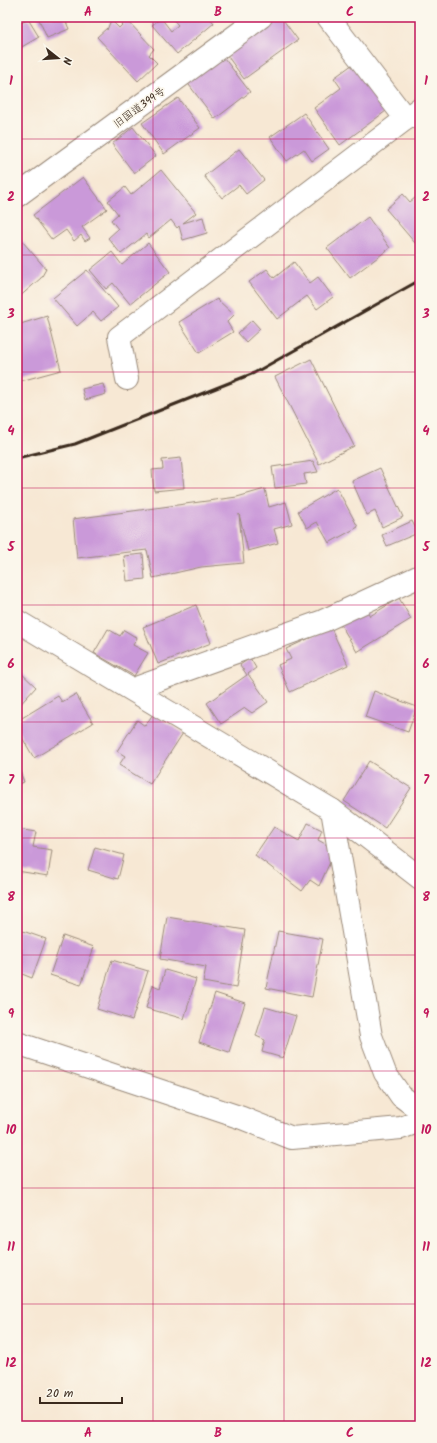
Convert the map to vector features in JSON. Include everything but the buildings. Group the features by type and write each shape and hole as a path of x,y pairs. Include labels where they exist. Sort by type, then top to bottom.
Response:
{"street":[{"name":"旧国道399号","path":"17,196 261,17"},
{"path":"127,379 119,337 413,113 328,17"},
{"path":"133,689 323,621 420,576"},
{"path":"17,621 133,689 332,810 420,878"},
{"path":"332,810 371,1036 385,1073 401,1096 420,1110"},
{"path":"17,1043 242,1118 292,1138 401,1128 420,1122"}],"railway":[{"path":"17,458 75,444 254,373 420,280"}]}
